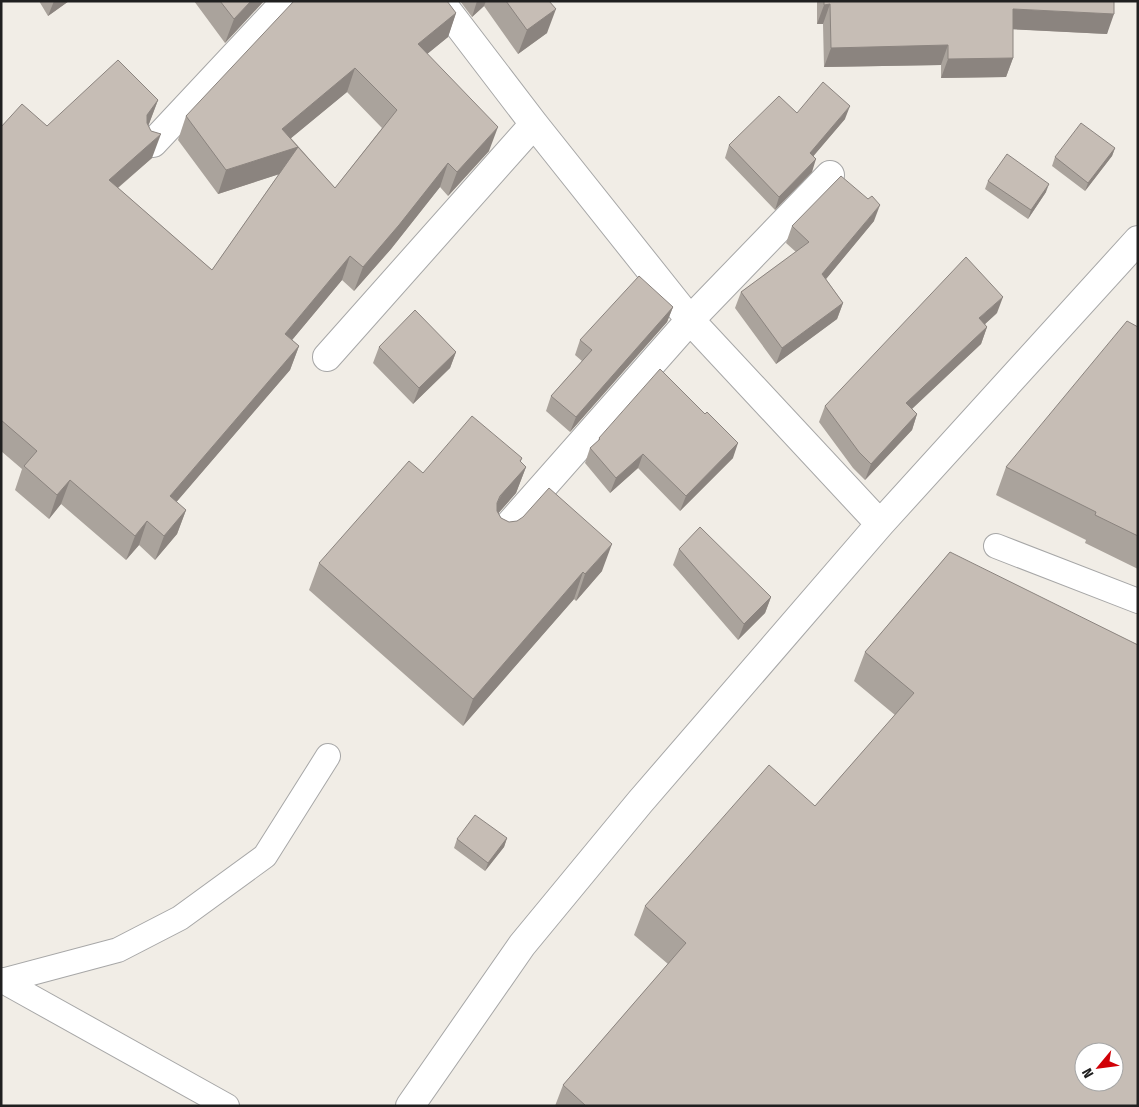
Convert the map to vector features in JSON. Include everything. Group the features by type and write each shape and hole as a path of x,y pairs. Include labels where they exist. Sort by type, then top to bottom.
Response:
{"street":[{"path":"153,144 286,1"},
{"path":"440,1 534,124 690,320 880,524"},
{"path":"327,357 534,124"},
{"path":"502,533 690,320 830,175"},
{"path":"410,1106 522,945 640,802 880,524 1138,240"}],"lane":[{"path":"996,546 1138,600"},
{"path":"2,980 118,950 180,918 265,856 328,756"},
{"path":"2,980 227,1106"}],"building":[{"path":"220,1 251,1 234,19"},
{"path":"294,1 447,1 456,13 418,44 498,127 457,172 448,163 363,267 350,256 285,334 299,346 170,496 186,510 164,536 147,521 135,536 70,480 57,495 24,466 37,451 1,420 1,127 22,104 47,126 118,60 158,100 147,115 147,123 151,131 161,134 109,180 212,270 298,147 226,170 186,116","holes":["355,68 397,110 335,188 282,129"]},
{"path":"506,1 549,1 556,9 527,30"},
{"path":"824,1 1114,1 1114,14 1013,9 1013,58 948,59 948,45 831,48 830,4 824,5"},
{"path":"823,82 850,106 810,153 816,159 779,197 729,145 779,96 797,113"},
{"path":"1081,123 1115,148 1088,183 1055,157"},
{"path":"1007,154 1049,184 1031,210 988,181"},
{"path":"841,176 868,199 872,196 880,205 822,274 843,303 782,348 741,292 809,242 792,226"},
{"path":"966,257 1003,297 979,318 987,327 906,403 917,414 871,464 859,452 825,406"},
{"path":"639,276 673,307 576,417 551,396 592,350 580,340"},
{"path":"415,310 456,352 419,388 379,347"},
{"path":"1127,321 1138,327 1138,536 1095,515 1096,512 1006,467"},
{"path":"660,369 705,414 707,412 738,443 686,496 643,454 616,478 590,448 600,439"},
{"path":"472,416 522,458 520,461 526,467 500,496 497,503 497,511 501,518 509,522 517,521 523,517 549,488 612,544 585,574 583,572 473,699 319,563 409,461 423,473"},
{"path":"700,527 771,597 744,624 679,549"},
{"path":"950,552 1138,645 1138,1106 586,1106 563,1085 686,943 645,906 769,765 815,806 914,693 865,652"},
{"path":"475,815 507,838 488,863 457,839"}]}
